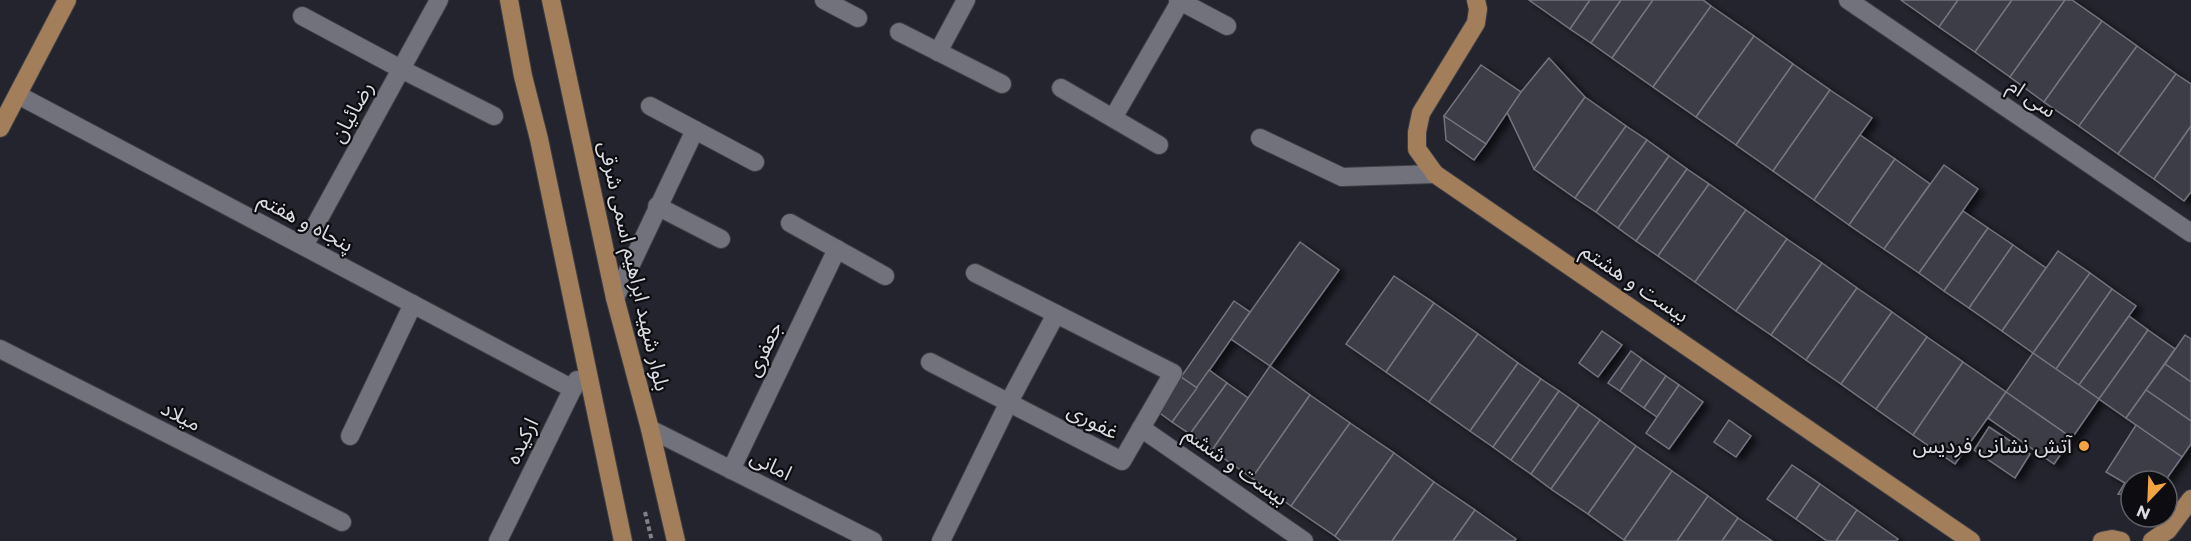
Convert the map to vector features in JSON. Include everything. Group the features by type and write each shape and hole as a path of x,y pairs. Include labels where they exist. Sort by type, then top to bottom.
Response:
{"main road":[{"path":"0,128 67,0"},
{"path":"509,0 523,76 623,541"},
{"name":"بلوار شهید ابراهیم اسمی شرقی","path":"551,0 615,298 650,429 676,541"},
{"name":"بیست و هشتم","path":"1476,0 1478,9 1476,23 1421,113 1417,132 1418,149 1436,174 1971,541"},
{"path":"2152,541 2168,530 2191,499"},
{"path":"2102,541 2112,539 2121,541"}],"street":[{"name":"رضائیان","path":"304,246 439,0"},
{"path":"824,0 858,18"},
{"path":"938,52 966,0"},
{"path":"1113,118 1180,0 1227,26"},
{"name":"سی ام","path":"1848,0 2191,233"},
{"path":"303,16 494,116"},
{"path":"899,32 1002,84"},
{"path":"1061,88 1159,145"},
{"name":"پنجاه و هفتم","path":"18,95 573,389"},
{"path":"650,106 755,162"},
{"path":"615,298 695,130"},
{"path":"1260,138 1342,177 1436,174"},
{"path":"657,206 721,239"},
{"path":"790,223 885,276"},
{"name":"جعفری","path":"731,470 837,249"},
{"path":"975,273 1173,373 1142,428"},
{"path":"350,436 413,304"},
{"path":"941,541 1009,402 1056,314"},
{"name":"میلاد","path":"0,349 342,522"},
{"name":"ارکیده","path":"498,541 586,362"},
{"path":"930,362 1009,402"},
{"name":"غفوری","path":"1009,402 1122,461 1142,428"},
{"name":"بیست و ششم","path":"1142,428 1304,541"},
{"name":"امانی","path":"650,429 873,541"}],"building":[{"path":"1529,0 1590,0 1570,29"},
{"path":"1590,0 1621,0 1591,43 1570,29"},
{"path":"1621,0 1653,0 1612,58 1591,43"},
{"path":"1653,0 1703,0 1711,6 1653,87 1612,58"},
{"path":"1901,0 1958,0 1939,27"},
{"path":"1958,0 2012,0 1975,52 1939,27"},
{"path":"2012,0 2065,0 2010,77 1975,52"},
{"path":"2065,0 2072,0 2102,21 2044,102 2010,77"},
{"path":"1711,6 1754,36 1696,117 1653,87"},
{"path":"2102,21 2137,46 2079,126 2044,102"},
{"path":"1754,36 1793,64 1736,145 1696,117"},
{"path":"2137,46 2176,74 2118,154 2079,126"},
{"path":"1549,58 1585,97 1534,169 1507,112"},
{"path":"1793,64 1830,90 1773,171 1736,145"},
{"path":"1481,65 1521,92 1486,144 1444,116"},
{"path":"2176,74 2191,84 2191,126 2154,179 2118,154"},
{"path":"1830,90 1872,118 1814,200 1773,171"},
{"path":"1585,97 1626,126 1575,198 1534,169"},
{"path":"1444,116 1486,144 1474,160 1446,140"},
{"path":"1626,126 1647,140 1596,212 1575,198"},
{"path":"2191,126 2191,192 2184,201 2154,179"},
{"path":"1860,135 1895,159 1849,225 1814,200"},
{"path":"1647,140 1669,156 1618,228 1596,212"},
{"path":"1669,156 1687,169 1636,241 1618,228"},
{"path":"1895,159 1930,184 1884,249 1849,225"},
{"path":"1944,165 1978,189 1919,273 1884,249"},
{"path":"1687,169 1709,184 1658,256 1636,241"},
{"path":"1709,184 1746,210 1695,282 1658,256"},
{"path":"1746,210 1787,239 1736,311 1695,282"},
{"path":"1963,211 1988,228 1944,291 1919,273"},
{"path":"1988,228 2013,245 1969,308 1944,291"},
{"path":"1787,239 1822,263 1771,335 1736,311"},
{"path":"1300,242 1339,270 1270,366 1231,339"},
{"path":"2013,245 2046,268 2002,331 1969,308"},
{"path":"2058,251 2090,273 2033,353 2002,331"},
{"path":"1822,263 1857,288 1806,360 1771,335"},
{"path":"2090,273 2112,289 2056,369 2033,353"},
{"path":"1394,276 1434,303 1386,372 1346,344"},
{"path":"1857,288 1892,312 1841,384 1806,360"},
{"path":"2112,289 2136,306 2079,385 2056,369"},
{"path":"1234,301 1250,312 1197,388 1181,377"},
{"path":"1434,303 1478,334 1429,402 1386,372"},
{"path":"1892,312 1927,337 1876,409 1841,384"},
{"path":"2129,316 2148,330 2099,399 2079,385"},
{"path":"2148,330 2175,349 2126,418 2099,399"},
{"path":"1602,331 1622,345 1598,377 1579,363"},
{"path":"1478,334 1518,363 1470,431 1429,402"},
{"path":"2185,335 2191,339 2191,382 2165,364"},
{"path":"1927,337 1963,362 1913,435 1876,409"},
{"path":"1631,351 1642,359 1620,391 1608,383"},
{"path":"2033,353 2099,399 2072,438 2006,392"},
{"path":"1642,359 1666,376 1644,408 1620,391"},
{"path":"1963,362 2006,392 1955,464 1913,435"},
{"path":"1518,363 1541,379 1493,447 1470,431"},
{"path":"2165,364 2191,382 2191,421 2146,390"},
{"path":"1270,366 1310,395 1252,478 1212,450"},
{"path":"1209,370 1227,383 1190,434 1172,422"},
{"path":"1666,376 1679,385 1657,417 1644,408"},
{"path":"1181,377 1197,388 1172,422 1157,411"},
{"path":"1541,379 1559,391 1511,460 1493,447"},
{"path":"1227,383 1248,398 1212,450 1190,434"},
{"path":"1679,385 1703,402 1669,449 1646,433"},
{"path":"2146,390 2191,421 2191,444 2182,457 2126,418"},
{"path":"1559,391 1579,405 1531,474 1511,460"},
{"path":"2006,392 2072,438 2054,464 1988,418"},
{"path":"1310,395 1350,423 1291,506 1252,478"},
{"path":"1579,405 1600,420 1551,489 1531,474"},
{"path":"1600,420 1636,446 1588,514 1551,489"},
{"path":"1729,420 1751,436 1736,457 1714,442"},
{"path":"1350,423 1394,453 1335,536 1291,506"},
{"path":"2136,425 2182,457 2174,469 2119,469 2119,480 2106,472"},
{"path":"1989,427 2030,454 2015,478 1974,450"},
{"path":"1636,446 1672,471 1624,540 1588,514"},
{"path":"1394,453 1434,482 1392,541 1341,541 1335,536"},
{"path":"1792,465 1820,484 1796,519 1767,499"},
{"path":"1672,471 1708,496 1677,541 1624,540"},
{"path":"1434,482 1475,510 1453,541 1392,541"},
{"path":"1820,484 1857,510 1836,541 1827,541 1796,519"},
{"path":"1708,496 1738,518 1722,541 1677,541"},
{"path":"1475,510 1516,539 1514,541 1453,541"},
{"path":"1857,510 1898,539 1896,541 1836,541"},
{"path":"1738,518 1772,541 1722,541"}],"place":[{"name":"آتش نشانی فردیس","path":"2084,446"}]}
